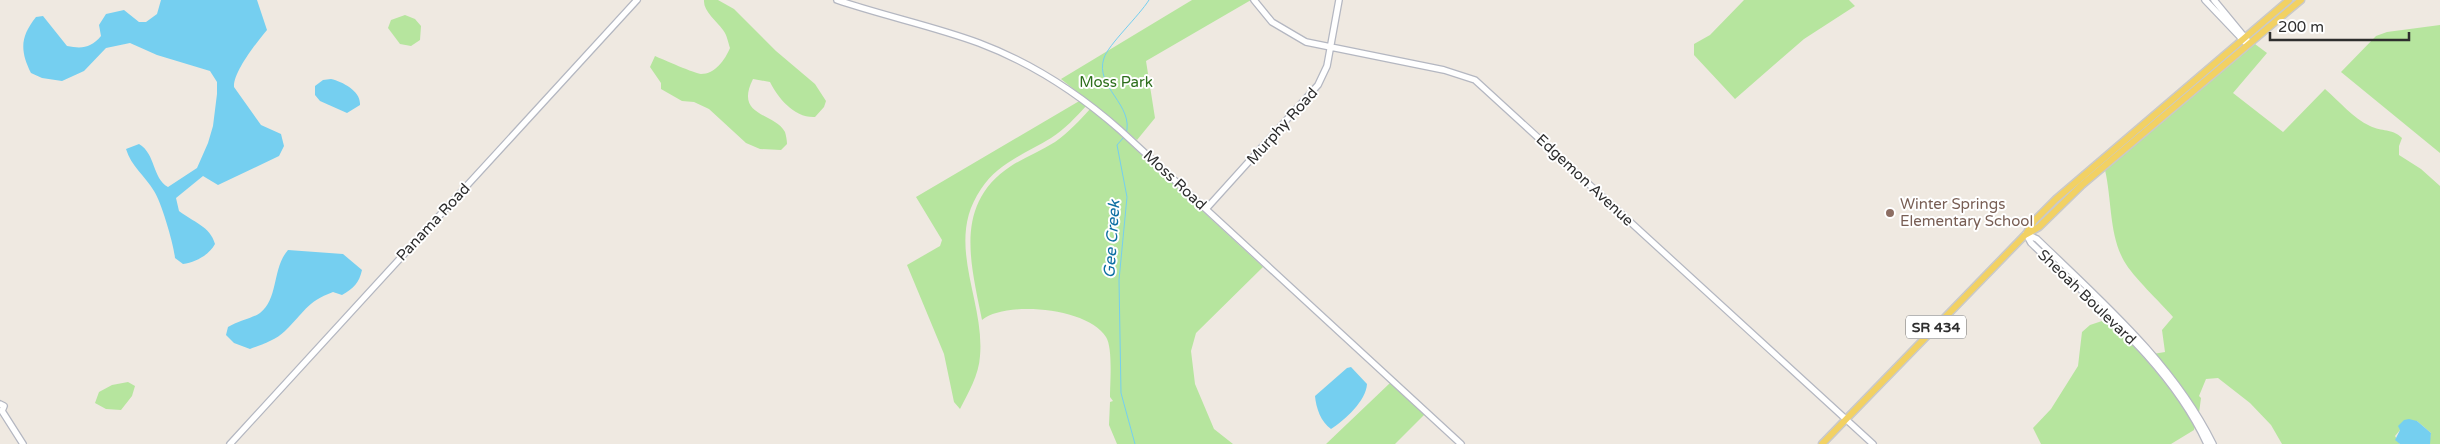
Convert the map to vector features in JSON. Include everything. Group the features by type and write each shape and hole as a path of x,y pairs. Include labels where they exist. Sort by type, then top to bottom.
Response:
{"main road":[{"name":"SR 434","path":"1822,444 2026,234 2034,221 2066,189 2289,0"},
{"name":"SR 434","path":"2026,234 2039,227 2082,185 2301,0"},
{"path":"2160,119 2168,102"}],"street":[{"name":"Panama Road","path":"230,444 637,0"},
{"name":"Moss Road","path":"837,0 956,35 1007,54 1076,94 1130,139 1461,444"},
{"name":"Edgemon Avenue","path":"1254,0 1263,13 1281,29 1306,42 1444,70 1475,80 1873,444"},
{"name":"Murphy Road","path":"1206,209 1312,94 1323,76 1339,0"},
{"path":"2205,0 2249,44"},
{"path":"2214,0 2243,38"},
{"name":"Sheoah Boulevard","path":"2026,234 2031,244 2133,342 2160,371 2192,413 2207,444"},
{"name":"Sheoah Boulevard","path":"2026,234 2037,239 2142,344 2180,389 2213,444"},
{"path":"0,404 4,406 1,411 23,444"}],"green space":[{"path":"704,0 718,0 734,9 776,51 815,84 826,101 824,107 815,117 800,114 782,100 770,82 753,79 748,91 748,100 752,107 780,126 785,132 787,144 781,150 760,149 746,143 709,109 694,102 682,101 661,89 661,83 650,67 655,56 701,74 715,69 728,53 730,48 726,34 708,12"},
{"name":"Moss Park","path":"1192,0 1251,0 1146,61 1155,118 1137,140 1061,79"},
{"path":"1744,0 1849,0 1855,6 1804,39 1735,99 1694,55 1694,44 1710,35"},
{"path":"405,15 415,19 421,26 420,40 411,46 400,44 388,28 391,20"},
{"path":"2440,25 2440,153 2341,72 2376,36 2387,32"},
{"path":"2255,44 2267,53 2233,93 2283,132 2325,89 2364,123 2374,128 2391,131 2402,138 2399,146 2399,155 2421,169 2440,186 2440,444 2429,444 2431,433 2417,421 2400,430 2395,436 2400,444 2282,444 2271,425 2250,403 2218,378 2206,379 2199,396 2201,398 2199,413 2182,388 2153,354 2165,352 2162,330 2173,317 2134,274 2119,251 2113,228 2105,170"},
{"path":"1081,100 1087,105 1061,131 995,172 981,189 971,209 966,230 966,251 980,335 980,356 975,377 960,409 954,402 944,354 907,265 940,246 942,240 916,197"},
{"path":"1091,108 1263,267 1196,333 1191,351 1195,384 1214,429 1233,444 1117,444 1109,425 1110,402 1113,401 1110,397 1110,349 1106,337 1097,327 1083,319 1047,310 1009,310 982,320 971,257 973,217 980,198 993,181 1011,166 1055,142 1070,130"},
{"path":"2102,321 2111,324 2156,372 2195,425 2194,430 2171,444 2041,444 2033,428 2051,409 2078,366 2082,332 2090,325"},
{"path":"128,382 135,386 132,396 121,410 106,409 95,403 99,392 112,385"},
{"path":"1390,383 1425,414 1395,444 1326,444"}],"water":[{"path":"161,0 257,0 267,30 241,66 237,73 234,87 261,125 281,134 284,146 279,156 218,185 203,176 176,198 179,211 205,229 213,238 215,244 202,257 193,262 183,264 175,258 167,223 157,196 131,161 126,149 139,144 144,148 159,178 168,187 197,168 213,126 217,82 210,71 157,55 130,43 106,48 84,71 62,81 42,78 31,73 25,58 23,44 27,31 36,17 43,16 67,46 82,47 94,43 101,36 99,25 106,14 124,10 139,22 146,22 157,14"},
{"path":"331,79 341,82 354,91 358,95 360,105 347,113 320,101 315,95 315,86 323,80"},
{"path":"288,250 343,254 362,270 361,275 355,285 342,295 333,292 311,304 285,331 273,340 250,349 234,343 226,335 228,327 257,315 266,307 283,257"},
{"path":"1351,367 1367,384 1366,390 1354,410 1331,429 1324,423 1315,396 1347,368"},
{"path":"2404,420 2417,421 2431,433 2430,444 2400,444 2395,440 2400,430 2398,426"}],"waterway":[{"name":"Gee Creek","path":"1126,134 1125,114 1104,78 1102,68 1104,58 1111,46 1149,0"},
{"name":"Gee Creek","path":"1124,137 1117,145 1127,197 1119,280 1121,393 1135,444"}],"place":[{"name":"Winter Springs Elementary School","path":"1890,213"}]}
